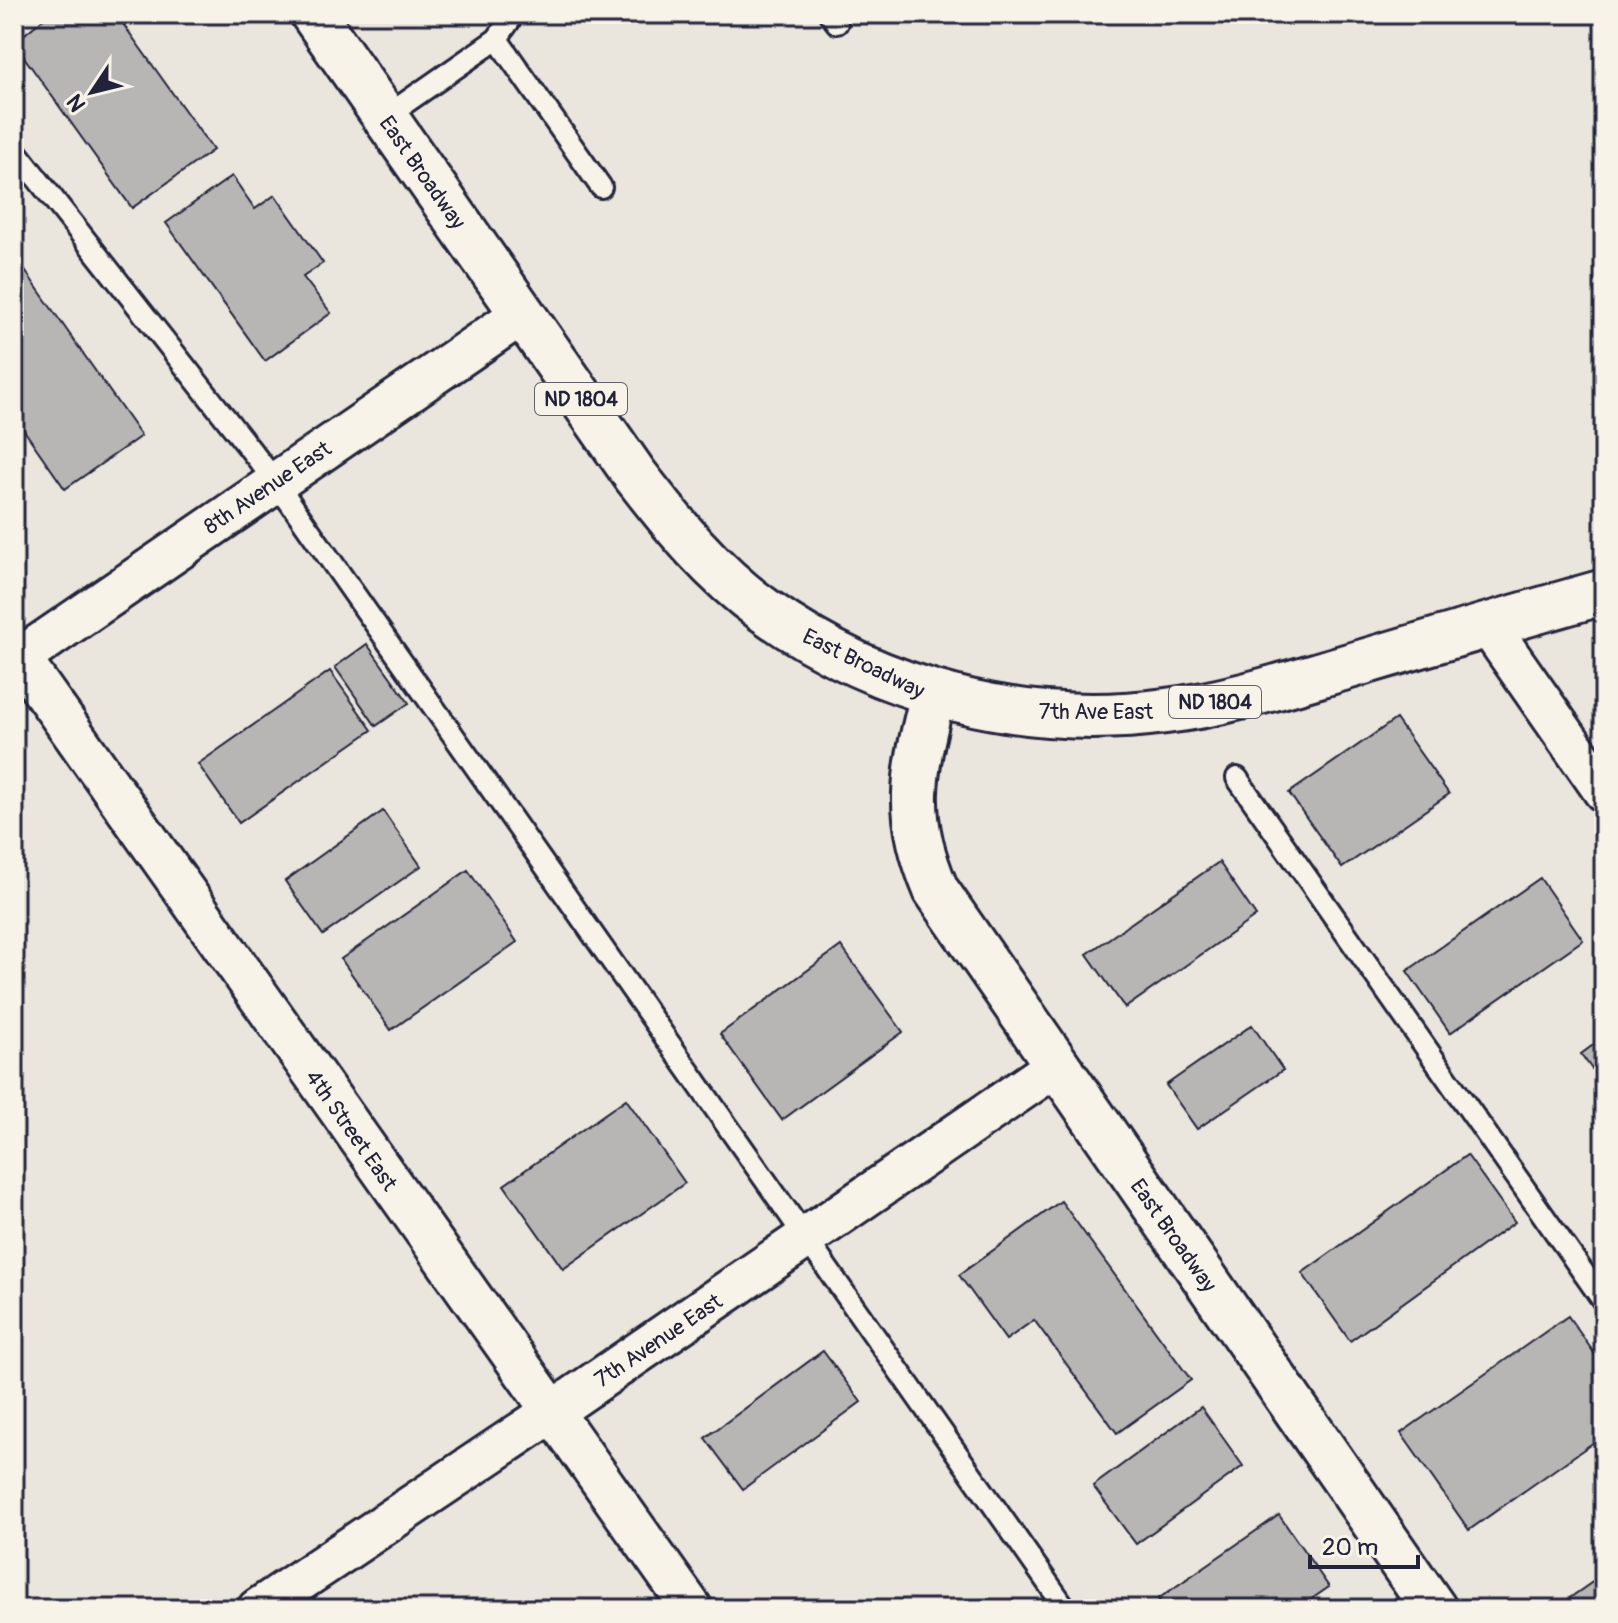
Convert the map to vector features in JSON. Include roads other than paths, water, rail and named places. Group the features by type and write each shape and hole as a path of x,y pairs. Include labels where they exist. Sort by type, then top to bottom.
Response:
{"main road":[{"name":"East Broadway","path":"313,14 635,475 714,568 763,610 821,646 877,674 933,694 917,761 915,830 923,859 947,909 1434,1609"},
{"name":"ND 1804","path":"1488,625 1604,592"},
{"name":"7th Ave East","path":"933,694 977,705 1052,713 1164,712 1268,690 1488,625"}],"street":[{"name":"8th Avenue East","path":"16,657 522,314"},
{"path":"1488,625 1604,791"},
{"name":"4th Street East","path":"16,657 692,1609"},
{"name":"7th Avenue East","path":"258,1609 552,1412 1056,1066"}],"lane":[{"path":"385,117 497,39 514,14"},
{"path":"497,39 601,187"},
{"path":"14,149 275,481 1066,1609"},
{"path":"1237,778 1604,1302"}]}
